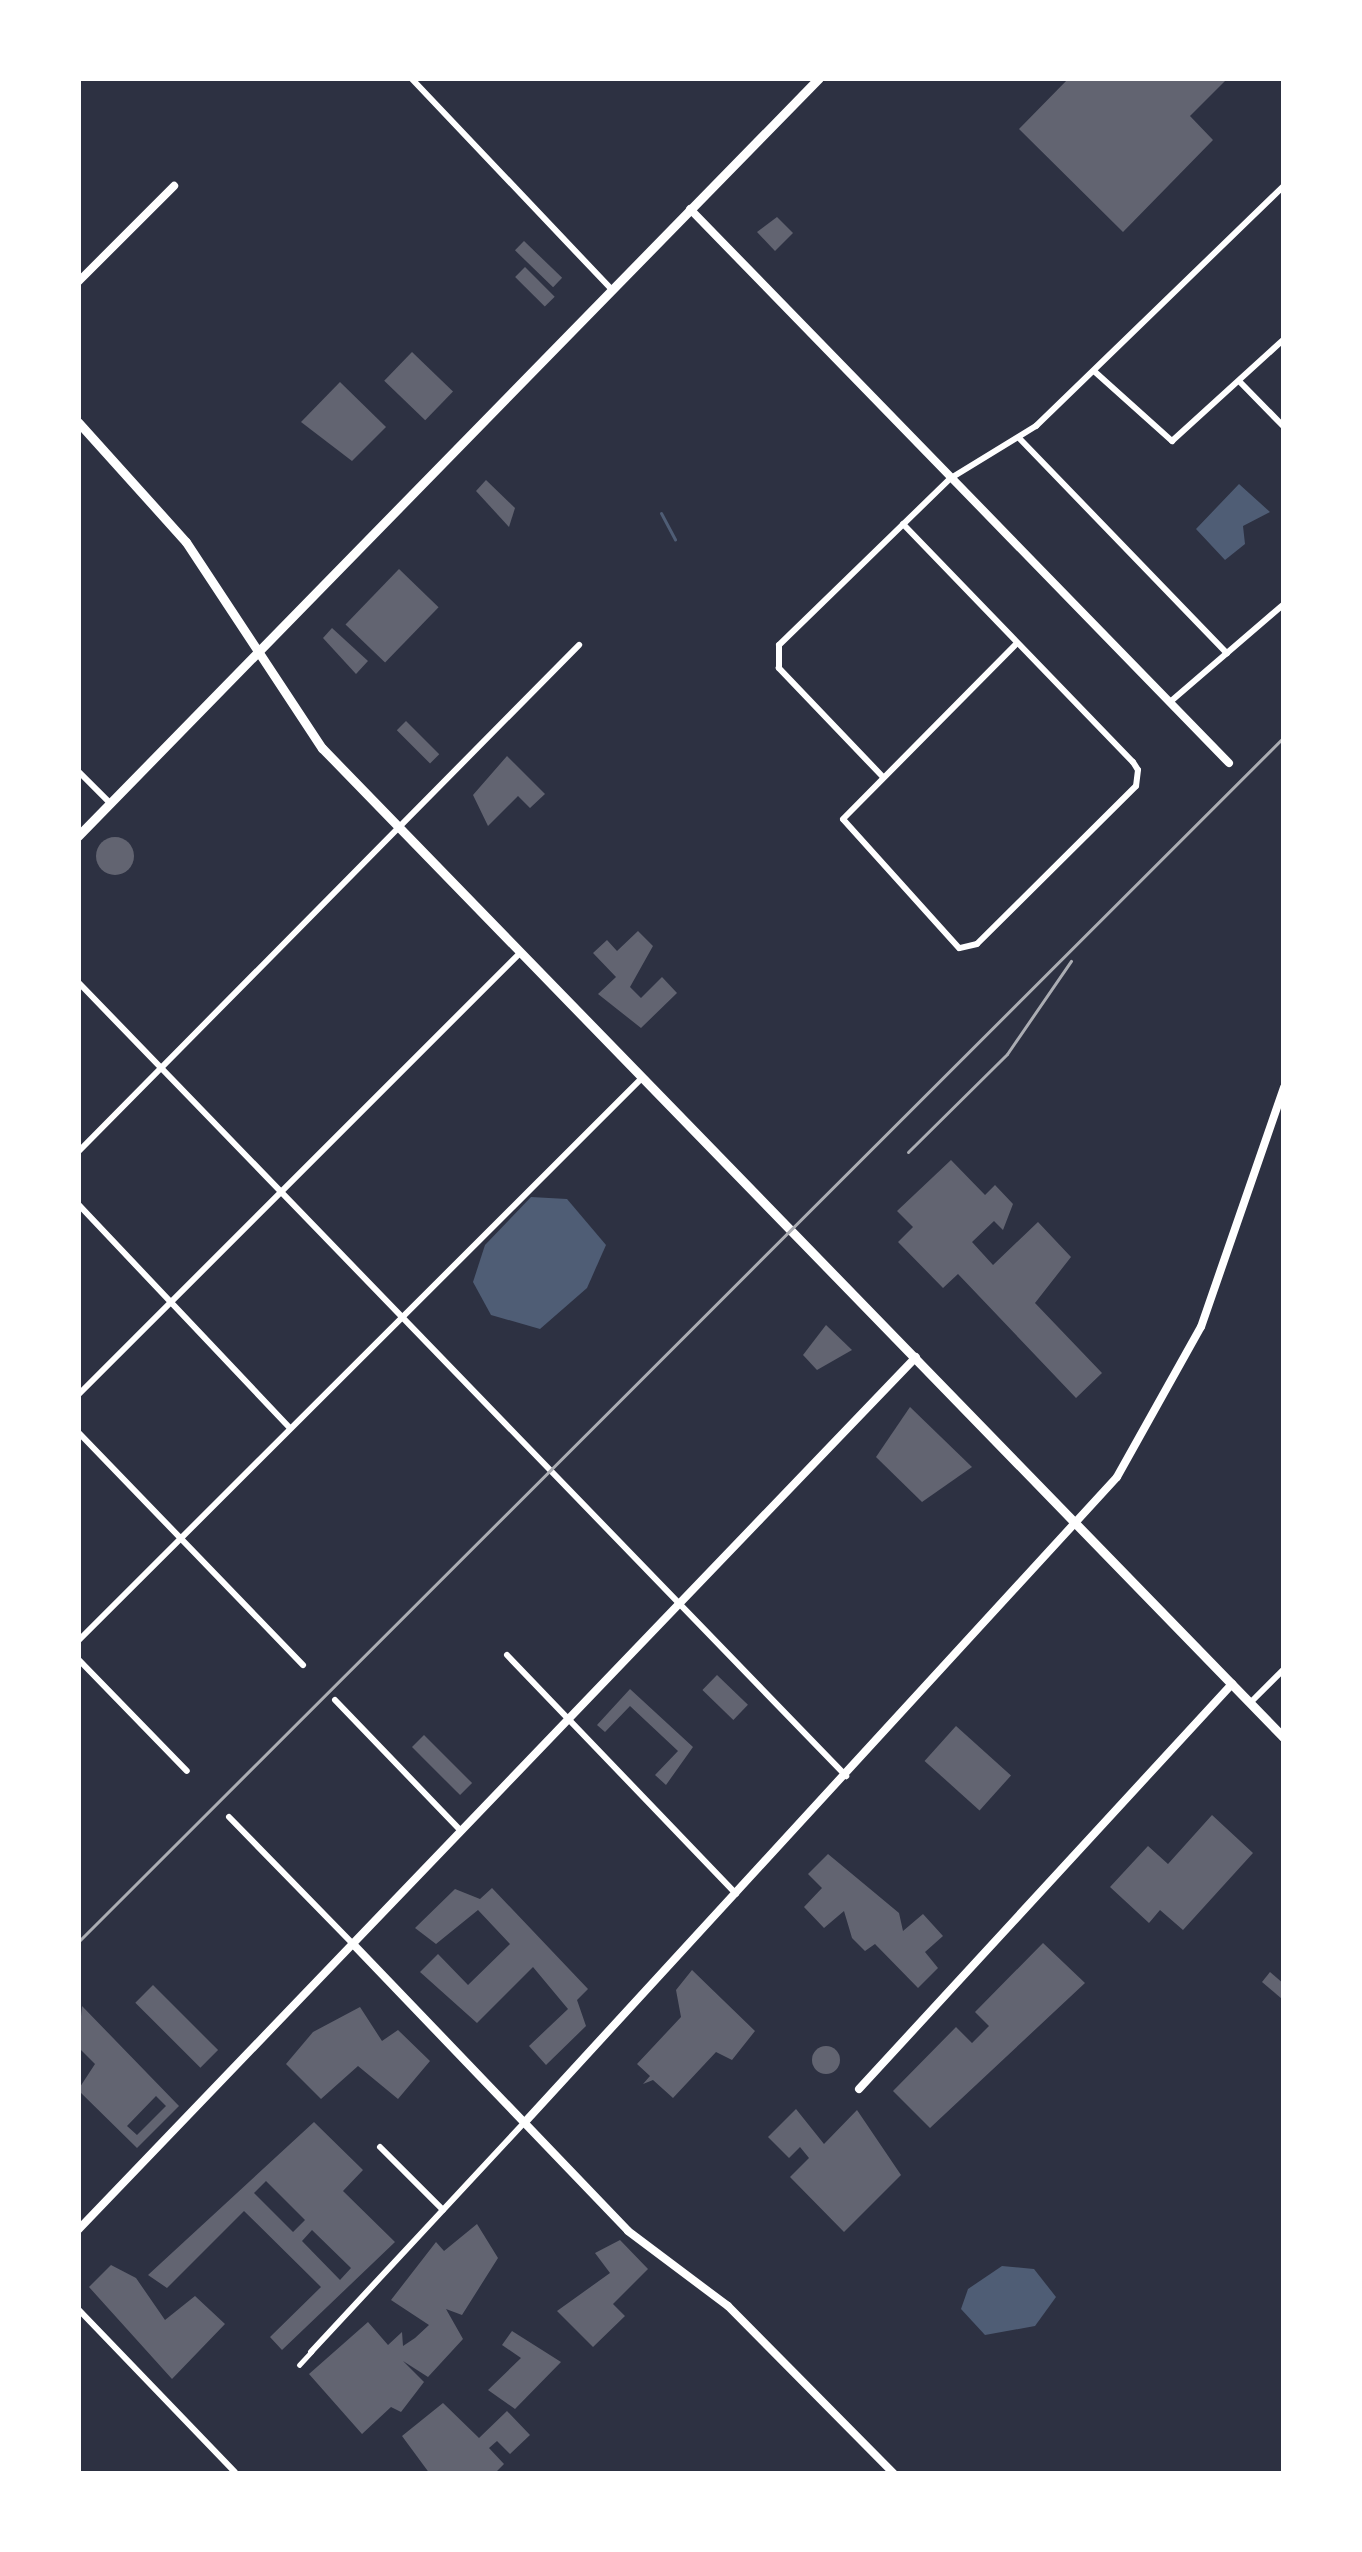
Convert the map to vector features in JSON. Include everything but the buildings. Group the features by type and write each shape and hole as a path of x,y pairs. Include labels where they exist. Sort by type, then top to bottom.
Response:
{"main road":[{"path":"78,836 819,78"},
{"path":"78,422 186,542 254,654 322,748 1284,1738"}],"street":[{"path":"411,78 612,290"},
{"path":"78,282 174,186"},
{"path":"883,777 774,652 951,478 1020,439 1284,186"},
{"path":"690,209 1229,763"},
{"path":"1094,370 1172,441 1284,339"},
{"path":"1240,382 1284,427"},
{"path":"1020,439 1227,653"},
{"path":"903,524 1132,762 1136,786 968,949 843,819 1017,643"},
{"path":"1170,702 1284,604"},
{"path":"78,1152 579,645"},
{"path":"78,771 110,803"},
{"path":"78,1395 522,951"},
{"path":"78,982 846,1776"},
{"path":"78,1641 643,1077"},
{"path":"299,2365 1078,1525 1182,1370 1284,1087"},
{"path":"78,1204 290,1429"},
{"path":"78,2230 917,1356"},
{"path":"78,1432 303,1665"},
{"path":"507,1654 736,1894"},
{"path":"78,1659 187,1771"},
{"path":"1250,1703 1284,1669"},
{"path":"859,2089 1232,1684"},
{"path":"335,1700 461,1831"},
{"path":"229,1817 525,2122 894,2474"},
{"path":"380,2147 443,2210"},
{"path":"78,2309 236,2473"}],"water":[{"path":"1239,484 1270,512 1243,526 1245,544 1225,560 1196,529"},
{"path":"531,1197 567,1199 606,1245 587,1288 540,1329 491,1315 473,1282 485,1245"},
{"path":"1002,2266 1034,2269 1056,2297 1035,2326 985,2335 961,2309 968,2289"}],"waterway":[{"path":"661,513 675,539"}],"railway":[{"path":"78,1942 1284,737"},
{"path":"908,1152 1007,1054 1071,961"}]}
